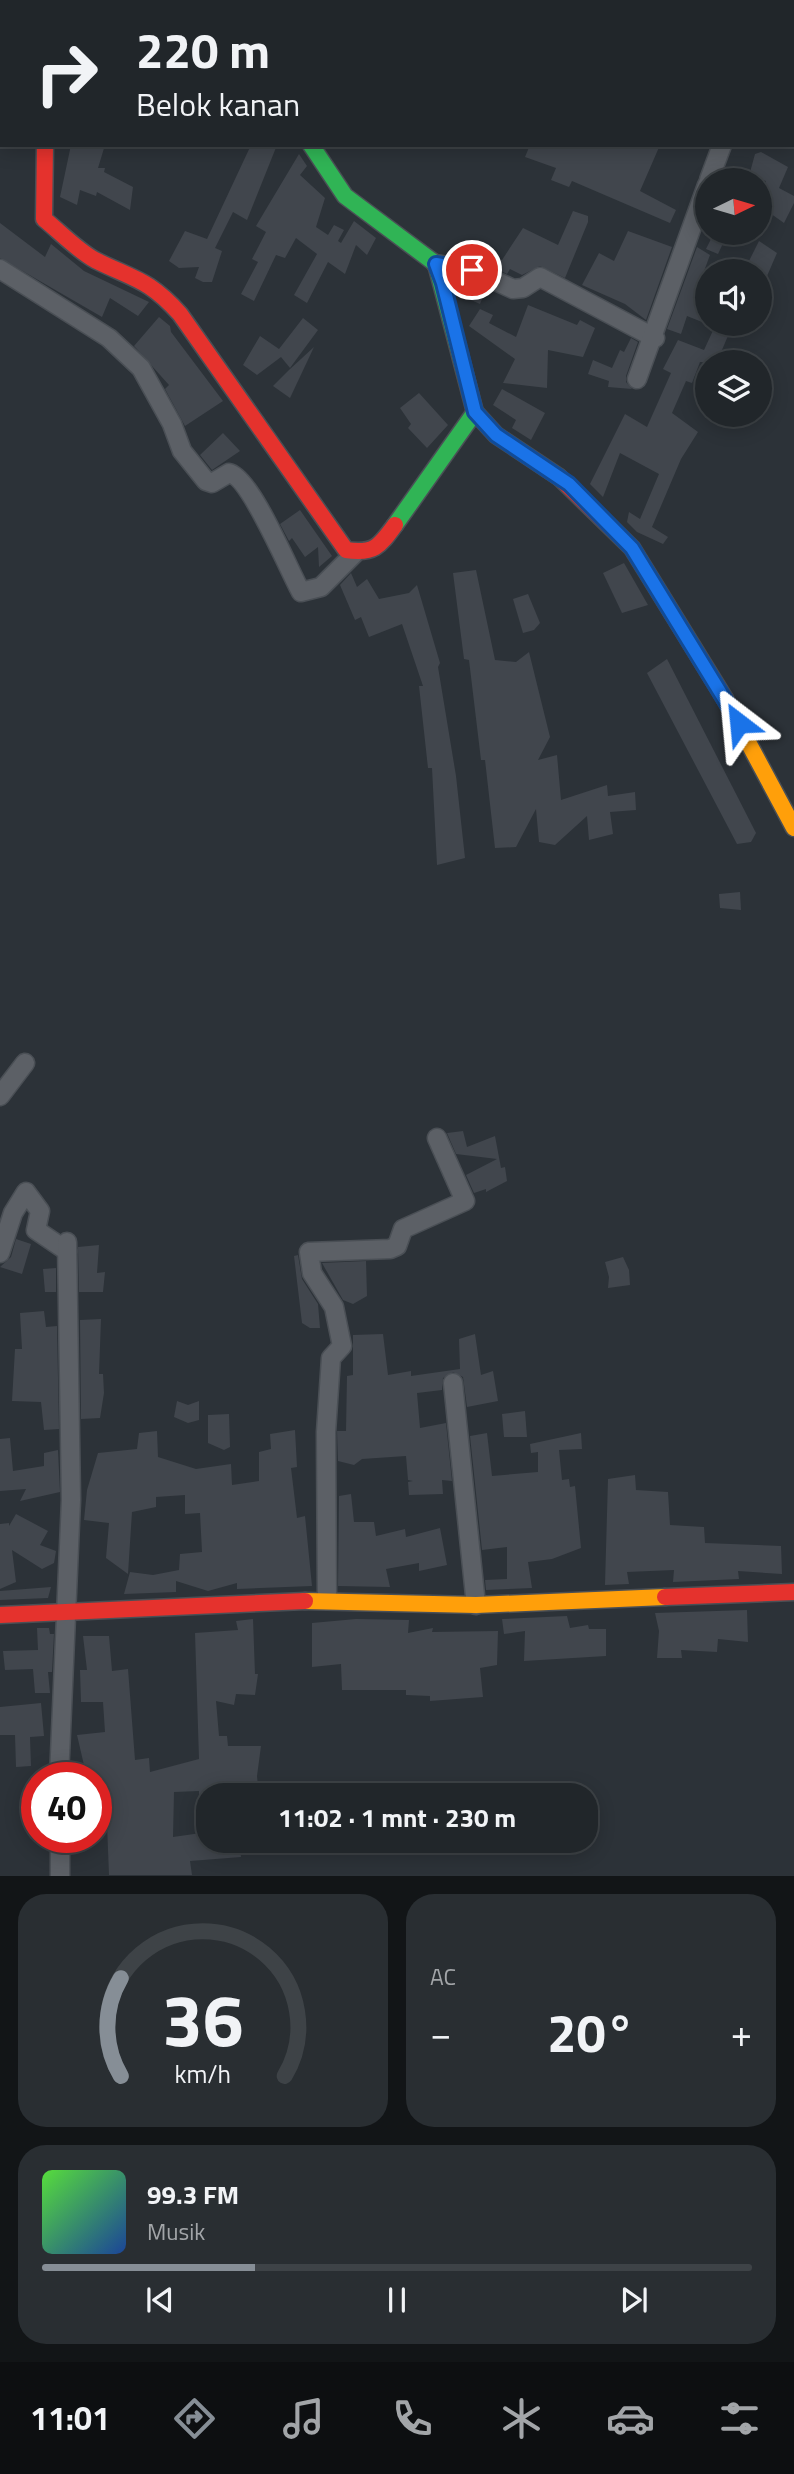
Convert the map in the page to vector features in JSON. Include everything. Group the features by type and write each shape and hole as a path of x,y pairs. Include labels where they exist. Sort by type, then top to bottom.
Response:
{"street":[{"path":"45,147 44,219 93,259 134,275 160,291 180,314 338,542 355,553"},
{"path":"312,147 345,196 436,264 472,270 513,289 523,288 540,277 655,338"},
{"path":"714,168 721,147"},
{"path":"638,379 695,221"},
{"path":"436,264 475,412 496,435 569,484 632,548 728,703 794,828"},
{"path":"0,269 109,338 141,368 172,424 183,451 206,481 212,483 229,473 240,480 270,527 301,592 321,587 355,553 374,550 381,544 475,412"},
{"path":"0,1096 25,1063"},
{"path":"327,1601 327,1420 331,1358 342,1346 334,1307 312,1273 309,1252 390,1249 397,1246 403,1229 464,1201 437,1138"},
{"path":"0,1253 13,1213 26,1192 40,1211 36,1230 67,1247 71,1500 60,1762"},
{"path":"453,1383 476,1605"},
{"path":"0,1615 327,1601 476,1605 794,1592"},
{"path":"60,1853 60,1875"}],"building":[{"path":"71,147 104,147 98,168 105,168 104,172 133,187 130,210 97,192 96,196 80,190 77,205 60,197"},
{"path":"250,147 276,147 247,220 233,212 215,248 222,251 212,282 195,278 199,267 179,268 169,261 185,231 207,239"},
{"path":"529,147 659,147 640,191 676,210 670,223 572,181 569,187 551,180 556,168 525,157"},
{"path":"761,152 788,167 779,188 794,196 794,203 784,223 772,214 772,168 751,168 755,154"},
{"path":"299,154 307,166 300,175 325,198 316,227 328,235 334,225 344,230 338,241 341,243 354,221 376,238 367,255 356,245 345,274 328,262 307,303 294,295 317,254 296,238 285,258 276,255 254,301 241,294 258,262 252,259 266,232 256,226"},
{"path":"573,211 588,216 588,222 565,278 540,266 522,275 510,269 507,274 486,264 492,255 502,260 523,228 558,245"},
{"path":"0,223 45,257 51,244 84,271 149,302 138,316 110,298 102,317 0,258"},
{"path":"628,231 672,247 646,320 625,304 582,285 599,253 614,261"},
{"path":"708,245 722,245 718,254 706,249"},
{"path":"757,245 765,245 777,253 772,264 772,259 750,259"},
{"path":"697,247 710,255 709,259 695,259 695,319 687,316 681,334 667,329"},
{"path":"469,281 486,289 480,304 462,296"},
{"path":"528,305 577,325 580,320 595,328 583,357 548,350 547,388 503,383 515,359 469,326 480,309 493,315 489,323 516,337"},
{"path":"159,317 170,326 171,332 223,401 185,426 165,389 169,385 134,346"},
{"path":"303,318 318,330 290,368 281,357 257,375 243,365 260,336 279,349"},
{"path":"710,336 728,336 722,350 704,350"},
{"path":"631,338 638,342 626,376 626,382 632,389 608,387 609,381 588,374 593,360 612,368 620,350 624,352"},
{"path":"678,340 704,350 695,350 695,375 692,383 686,381 672,413 698,432 681,459 652,527 668,537 663,544 637,532 627,522 629,512 640,519 659,474 620,453 603,497 590,484 625,414 647,427 671,373 663,369"},
{"path":"314,347 290,398 273,386 289,370"},
{"path":"502,389 545,413 531,440 512,428 516,420 493,405"},
{"path":"419,393 448,425 427,448 408,428 411,424 400,408"},
{"path":"223,433 240,451 212,470 200,455"},
{"path":"300,510 332,556 319,567 318,547 305,557 292,538 289,541 280,524"},
{"path":"624,563 648,605 622,613 603,573"},
{"path":"476,570 495,660 516,662 529,652 550,737 538,760 557,755 561,800 607,785 608,796 635,792 636,810 610,812 613,834 589,840 587,816 555,845 539,842 536,809 516,847 495,848 485,760 481,760 469,660 464,659 453,573"},
{"path":"351,573 357,587 367,579 379,599 409,593 417,585 440,663 438,667 456,776 465,858 437,865 432,768 428,768 419,686 423,686 402,624 369,637 361,617 355,620 340,585"},
{"path":"528,594 540,623 534,630 523,633 513,599"},
{"path":"667,659 756,833 751,842 737,844 647,673"},
{"path":"740,892 741,910 720,908 719,894"},
{"path":"463,1131 467,1147 495,1136 501,1168 505,1167 507,1181 486,1192 486,1189 474,1193 466,1175 497,1159 456,1154 447,1133"},
{"path":"16,1239 31,1244 22,1274 0,1267 11,1257"},
{"path":"99,1245 97,1273 105,1272 103,1292 79,1292 78,1247"},
{"path":"298,1255 302,1279 318,1304 320,1328 310,1328 302,1323 294,1256"},
{"path":"623,1257 629,1270 630,1285 608,1288 609,1277 605,1262"},
{"path":"366,1261 367,1296 353,1304 343,1300 322,1263"},
{"path":"56,1268 56,1292 45,1292 43,1269"},
{"path":"44,1311 46,1327 57,1326 59,1429 44,1430 41,1402 12,1401 15,1349 22,1349 20,1313"},
{"path":"101,1319 99,1374 103,1374 104,1393 100,1418 81,1419 80,1320"},
{"path":"383,1334 388,1375 411,1371 411,1376 460,1369 459,1339 475,1334 481,1375 493,1371 498,1401 467,1407 463,1377 453,1372 443,1378 442,1390 417,1393 420,1428 446,1423 452,1481 442,1480 443,1494 409,1495 408,1482 413,1481 408,1480 406,1456 362,1459 354,1465 338,1461 337,1431 346,1431 347,1376 353,1375 353,1335"},
{"path":"177,1401 188,1405 199,1401 199,1420 188,1423 174,1417"},
{"path":"525,1411 527,1437 504,1437 502,1414"},
{"path":"229,1414 230,1447 224,1450 208,1443 208,1415"},
{"path":"295,1430 297,1467 291,1468 297,1518 305,1516 312,1586 237,1589 237,1583 208,1591 176,1581 176,1592 124,1594 130,1572 153,1575 179,1570 180,1554 202,1552 200,1513 185,1514 185,1495 156,1497 156,1507 132,1512 128,1574 106,1558 109,1523 84,1520 87,1490 98,1453 137,1449 139,1433 157,1431 158,1457 196,1469 231,1464 232,1485 259,1481 259,1452 271,1449 270,1434"},
{"path":"487,1433 492,1476 538,1472 538,1452 531,1453 530,1444 581,1433 582,1449 559,1450 562,1480 569,1479 570,1487 575,1486 581,1548 552,1559 528,1562 532,1588 486,1590 485,1580 507,1579 507,1547 482,1550 470,1436"},
{"path":"10,1438 13,1471 44,1466 44,1453 58,1450 60,1492 20,1501 26,1489 0,1491 0,1439"},
{"path":"635,1475 636,1490 668,1492 670,1525 704,1527 705,1543 781,1546 782,1574 738,1571 739,1579 673,1582 674,1570 627,1572 629,1584 605,1585 608,1479"},
{"path":"351,1494 354,1522 374,1522 376,1536 405,1529 406,1537 440,1528 447,1565 419,1571 419,1563 386,1569 390,1587 338,1586 339,1496"},
{"path":"16,1514 48,1531 40,1545 56,1551 54,1563 42,1569 12,1550 16,1582 0,1589 0,1524 9,1523 9,1526"},
{"path":"51,1587 48,1598 0,1600 0,1591"},
{"path":"747,1610 748,1642 718,1639 717,1652 681,1650 682,1658 657,1658 659,1631 655,1613"},
{"path":"567,1616 570,1628 588,1625 589,1629 606,1629 606,1656 524,1661 525,1631 504,1634 502,1619"},
{"path":"253,1619 255,1674 258,1674 255,1695 236,1694 234,1705 216,1701 219,1736 227,1736 228,1746 261,1746 258,1783 196,1783 196,1791 174,1792 173,1837 196,1834 196,1853 240,1853 241,1857 190,1861 192,1875 109,1875 108,1853 112,1853 112,1762 83,1762 77,1735 105,1732 103,1702 81,1702 80,1670 87,1670 83,1636 109,1636 112,1671 128,1669 135,1760 149,1758 150,1772 199,1759 195,1633 238,1630 236,1621"},
{"path":"356,1619 409,1620 408,1633 433,1628 432,1632 498,1631 497,1665 480,1668 483,1697 430,1701 430,1696 406,1695 406,1690 342,1690 341,1664 312,1667 312,1623"},
{"path":"37,1628 49,1628 50,1634 54,1634 52,1672 48,1672 50,1693 35,1693 33,1669 5,1670 3,1651 38,1650"},
{"path":"41,1703 44,1736 30,1737 31,1762 21,1762 21,1767 16,1767 15,1735 0,1735 0,1707"}],"traffic: fast":[{"path":"312,147 345,196 436,264 475,412 496,435 559,477"},
{"path":"395,525 475,412"}],"traffic: slow":[{"path":"725,699 794,828"},
{"path":"305,1601 476,1605 665,1597"}],"traffic: jam":[{"path":"45,147 44,219 88,256 159,293 180,314 346,550 370,550 380,544 395,525"},
{"path":"559,477 632,548 725,699"},
{"path":"665,1597 794,1592"},
{"path":"0,1615 305,1601"}],"route":[{"path":"472,270 436,264 475,412 496,435 569,484 632,548 739,723"}]}
